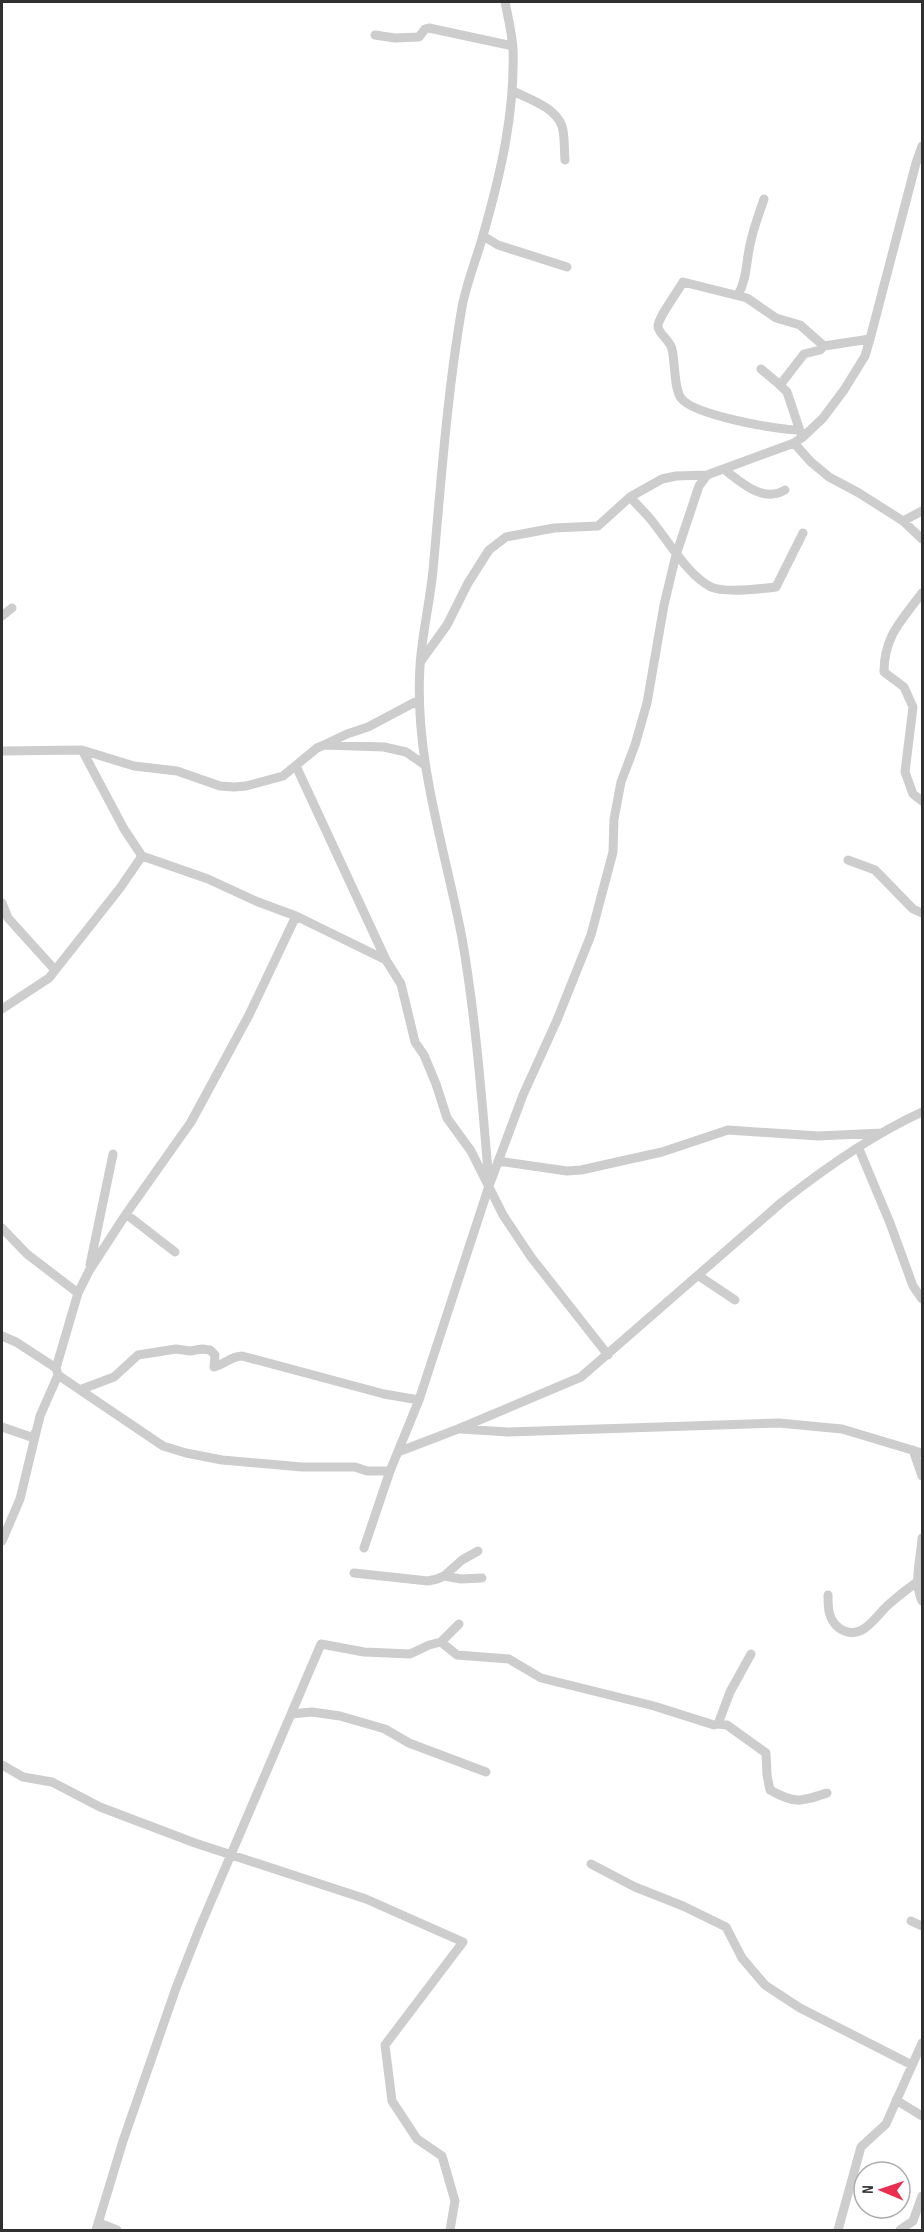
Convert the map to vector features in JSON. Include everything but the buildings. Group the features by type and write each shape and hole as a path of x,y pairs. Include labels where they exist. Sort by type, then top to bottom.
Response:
{"street":[{"path":"489,1186 479,1061 462,939 425,765 418,700 420,662 433,576 446,432 462,306 472,264 483,236 507,140 513,91 513,46 505,2"},
{"path":"375,35 412,38 419,37 425,29 429,28 513,46"},
{"path":"513,91 548,109 557,117 562,127 565,160"},
{"path":"420,662 447,625 468,583 489,550 506,537 554,528 598,526 630,497 646,487 669,477 707,475 725,470 794,443 801,433 823,418 865,356 922,146"},
{"path":"738,295 743,286 749,247 764,200"},
{"path":"483,236 498,245 567,267"},
{"path":"801,433 726,417 688,405 678,392 670,343 659,331 658,322 683,282 747,298 776,318 800,325 824,346"},
{"path":"780,385 804,354 820,350 824,346 870,339"},
{"path":"761,369 787,392 801,433"},
{"path":"794,443 829,477 860,492 903,521 922,538"},
{"path":"725,470 755,491 773,495 785,490"},
{"path":"364,1548 390,1471 419,1400 489,1186 522,1095 557,1020 594,925 614,852 614,819 621,782 647,704 664,605 676,555 699,486 707,475"},
{"path":"630,497 655,525 676,555 700,579 712,587 728,591 776,587 803,533"},
{"path":"903,521 922,511"},
{"path":"922,593 894,629 884,657 884,672 904,687 913,707 905,772 913,794 922,801"},
{"path":"2,616 12,608"},
{"path":"2,751 82,750 134,766 177,771 211,783 234,787 246,786 283,776 310,753 324,745 347,734 368,728 418,700"},
{"path":"324,745 384,747 406,752 425,765"},
{"path":"82,750 124,829 142,856 208,879 258,903 296,916 386,960"},
{"path":"296,766 386,960 401,984 415,1042 424,1055 447,1118 471,1151 503,1215 531,1257 608,1355"},
{"path":"2,1009 39,986 55,970 120,888 142,856"},
{"path":"848,860 875,870 913,909 922,913"},
{"path":"2,903 8,918 55,970"},
{"path":"2,1427 34,1438 57,1371 78,1293 89,1270 191,1122 249,1015 296,916"},
{"path":"398,1452 581,1377 816,1175 922,1112"},
{"path":"498,1161 567,1171 581,1170 662,1152 728,1130 818,1136 885,1133"},
{"path":"859,1149 913,1286 922,1299"},
{"path":"89,1270 113,1154"},
{"path":"126,1215 175,1252"},
{"path":"2,1228 27,1254 78,1293"},
{"path":"699,1276 735,1300"},
{"path":"2,1336 16,1342 163,1446 222,1460 390,1471"},
{"path":"82,1389 114,1377 138,1355 176,1349 190,1351 202,1349 210,1350 215,1355 214,1367 233,1357 242,1356 384,1394 419,1400"},
{"path":"2,1541 20,1499 40,1416"},
{"path":"458,1429 508,1432 779,1423 842,1429 918,1451 922,1476"},
{"path":"922,1538 917,1582 917,1590 922,1601"},
{"path":"354,1573 437,1580 462,1560 478,1551"},
{"path":"444,1576 461,1579 482,1578"},
{"path":"828,1594 829,1616 834,1624 848,1632 857,1633 865,1629 887,1605 917,1582"},
{"path":"117,2230 98,2227 123,2141 176,1988 321,1644 364,1652 406,1655 441,1642 459,1624"},
{"path":"441,1642 458,1655 509,1659 541,1678 654,1706 714,1725 727,1725 766,1753 766,1775 770,1790 788,1800 806,1800 826,1793"},
{"path":"718,1724 730,1692 751,1654"},
{"path":"291,1714 312,1712 340,1716 385,1729 409,1743 486,1772"},
{"path":"2,1765 23,1777 52,1782 100,1807 231,1856 366,1899 463,1942 386,2045 392,2101 417,2139 442,2156 455,2201 450,2230"},
{"path":"591,1864 635,1887 683,1906 726,1927 742,1958 765,1985 800,2008 912,2065"},
{"path":"911,1921 922,1926"},
{"path":"838,2230 861,2147 886,2124 922,2043"},
{"path":"896,2100 922,2116"},
{"path":"900,2230 913,2222 922,2196"}]}
